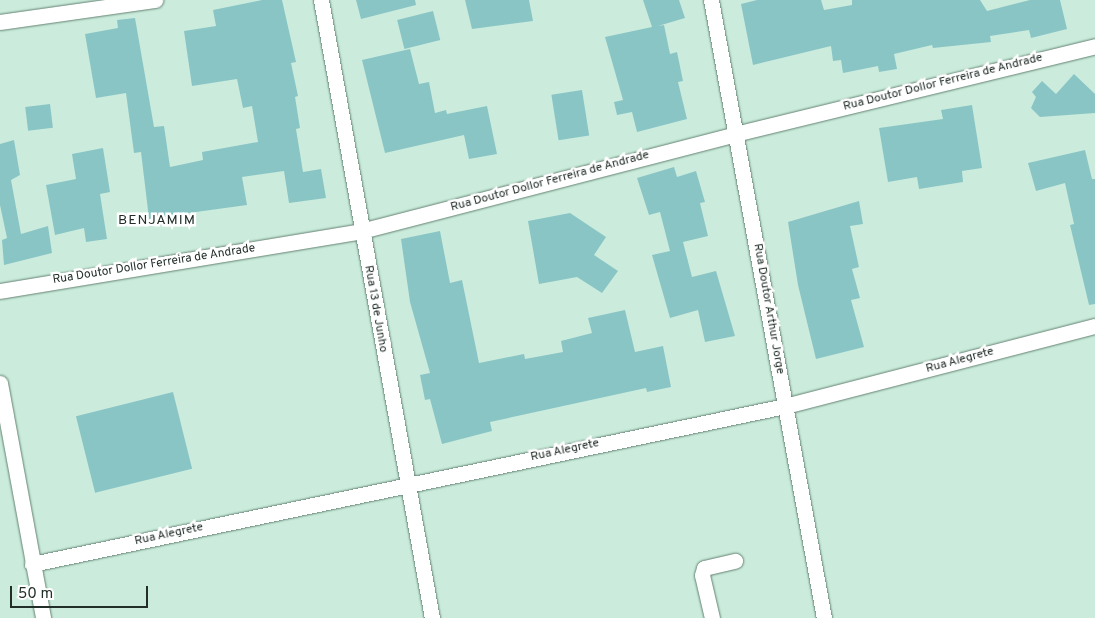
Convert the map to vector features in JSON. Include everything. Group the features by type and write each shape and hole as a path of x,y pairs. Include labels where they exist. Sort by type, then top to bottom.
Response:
{"street":[{"path":"0,22 155,0"},
{"name":"Rua 13 de Junho","path":"321,0 406,484 432,618"},
{"name":"Rua Doutor Arthur Jorge","path":"711,0 824,618"},
{"name":"Rua Doutor Dollor Ferreira de Andrade","path":"0,291 361,231 735,134 1095,46"},
{"name":"Rua Alegrete","path":"32,564 406,484 786,406 1095,326"},
{"path":"0,382 43,618"},
{"path":"712,618 702,575 704,568 735,561"}],"building":[{"path":"262,0 282,0 296,62 291,63 298,96 295,97 300,128 296,129 303,172 321,169 326,198 289,203 284,171 242,177 247,205 174,215 175,223 150,227 141,152 134,153 126,93 96,98 85,34 118,28 117,20 135,18 154,127 164,126 170,167 203,160 202,152 258,142 252,106 243,108 237,79 192,86 184,31 216,26 213,10"},
{"path":"356,0 415,0 416,5 361,19"},
{"path":"465,0 529,0 533,21 472,29"},
{"path":"643,0 679,0 685,18 658,26 664,25 670,54 677,52 683,81 678,82 687,119 637,132 632,112 617,115 614,102 623,100 605,37 652,27"},
{"path":"757,0 821,0 824,10 852,5 852,0 980,0 987,11 1030,0 1060,0 1067,29 1031,38 1029,30 990,36 991,42 933,48 932,45 894,54 897,69 879,72 878,66 843,73 841,60 833,61 831,46 753,65 741,4"},
{"path":"433,11 440,40 404,49 397,20"},
{"path":"410,49 419,84 429,82 435,113 446,110 447,114 487,106 497,154 469,159 464,135 385,153 362,60"},
{"path":"1074,74 1095,94 1095,113 1040,117 1031,108 1036,97 1032,92 1042,81 1056,94"},
{"path":"582,90 589,135 559,140 551,95"},
{"path":"50,104 53,128 28,131 25,107"},
{"path":"972,105 982,168 962,171 963,182 919,189 917,177 888,182 879,128 943,119 941,110"},
{"path":"14,140 20,175 11,180 21,234 48,226 52,253 4,265 2,240 7,238 0,205 0,144"},
{"path":"103,148 110,192 100,194 107,239 86,242 84,228 55,235 46,185 76,179 72,154"},
{"path":"1085,150 1092,179 1095,179 1095,304 1089,305 1070,225 1074,224 1065,183 1036,191 1028,163"},
{"path":"674,167 677,177 696,171 705,202 700,203 708,236 683,242 692,277 716,271 735,336 705,342 698,310 670,318 652,255 670,251 660,212 649,215 637,178"},
{"path":"859,201 863,224 850,226 859,267 852,269 860,298 851,300 864,347 816,359 798,285 788,222"},
{"path":"570,213 606,237 594,255 618,271 602,293 577,277 539,284 528,221"},
{"path":"440,231 450,283 462,280 479,363 524,354 525,359 563,352 561,341 592,333 588,318 625,310 635,352 663,346 671,387 647,392 646,388 490,422 492,431 442,444 430,399 425,400 420,375 430,373 410,302 401,239"},
{"path":"173,392 192,469 95,493 76,416"}],"district":[{"name":"BENJAMIM","path":"157,221"}]}
